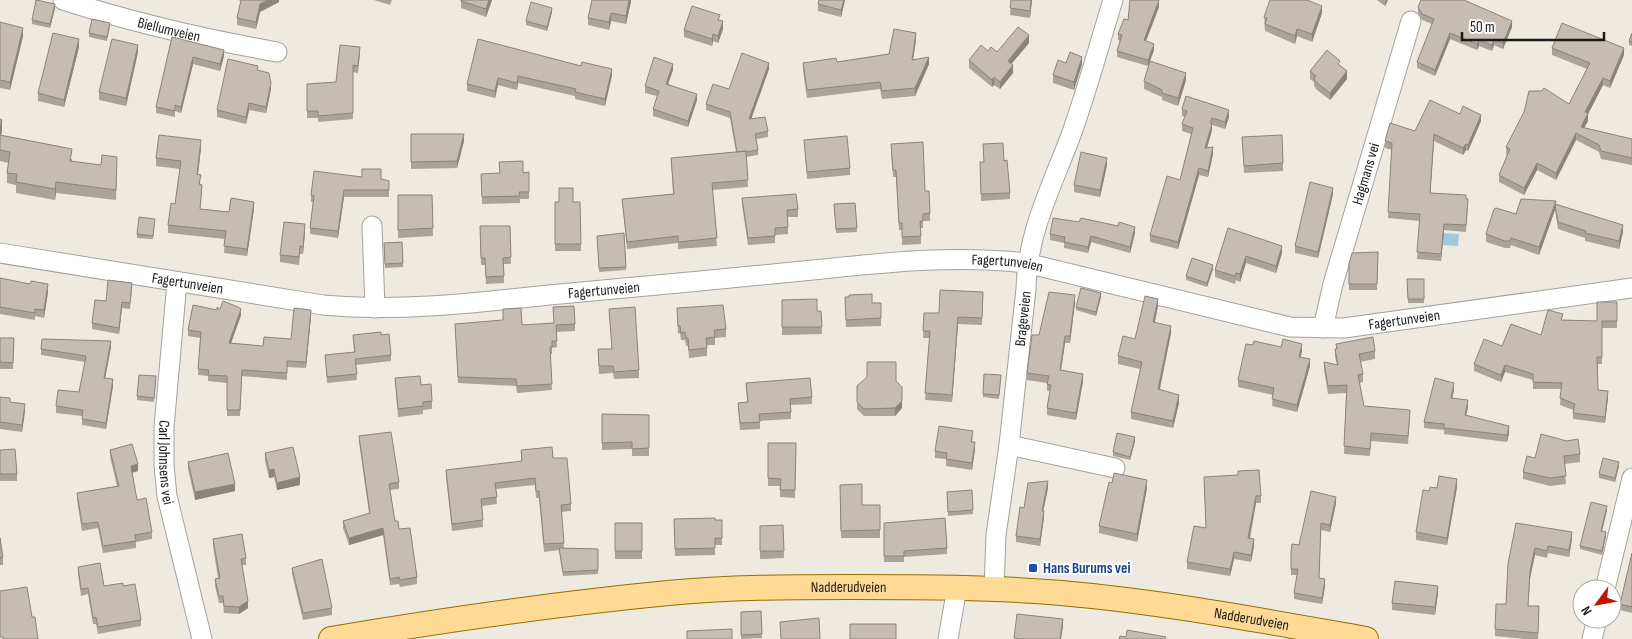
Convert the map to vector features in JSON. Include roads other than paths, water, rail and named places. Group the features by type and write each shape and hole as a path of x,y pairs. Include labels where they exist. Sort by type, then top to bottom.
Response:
{"main road":[{"name":"Nadderudveien","path":"331,639 535,608 670,592 764,587 994,589 1148,602 1266,620 1366,639"}],"street":[{"name":"Biellumveien","path":"64,0 126,20 206,39 277,52"},
{"name":"Brageveien","path":"994,589 996,534 1009,445 1026,288 1026,263 1042,206 1071,135 1113,0"},
{"name":"Hagmans vei","path":"1323,328 1333,284 1411,21"},
{"path":"372,226 375,308"},
{"name":"Fagertunveien","path":"0,253 323,305 375,308 483,302 936,259 987,258 1026,263 1290,328 1344,328 1632,288"},
{"name":"Carl Johnsens vei","path":"177,282 164,427 164,465 168,496 202,639"},
{"path":"1009,445 1115,468"},
{"path":"1607,579 1632,478"},
{"path":"948,639 957,588"}],"water":[{"path":"1442,233 1459,234 1458,246 1441,245"}],"place":[{"name":"Hans Burums vei","path":"1033,568"}]}
